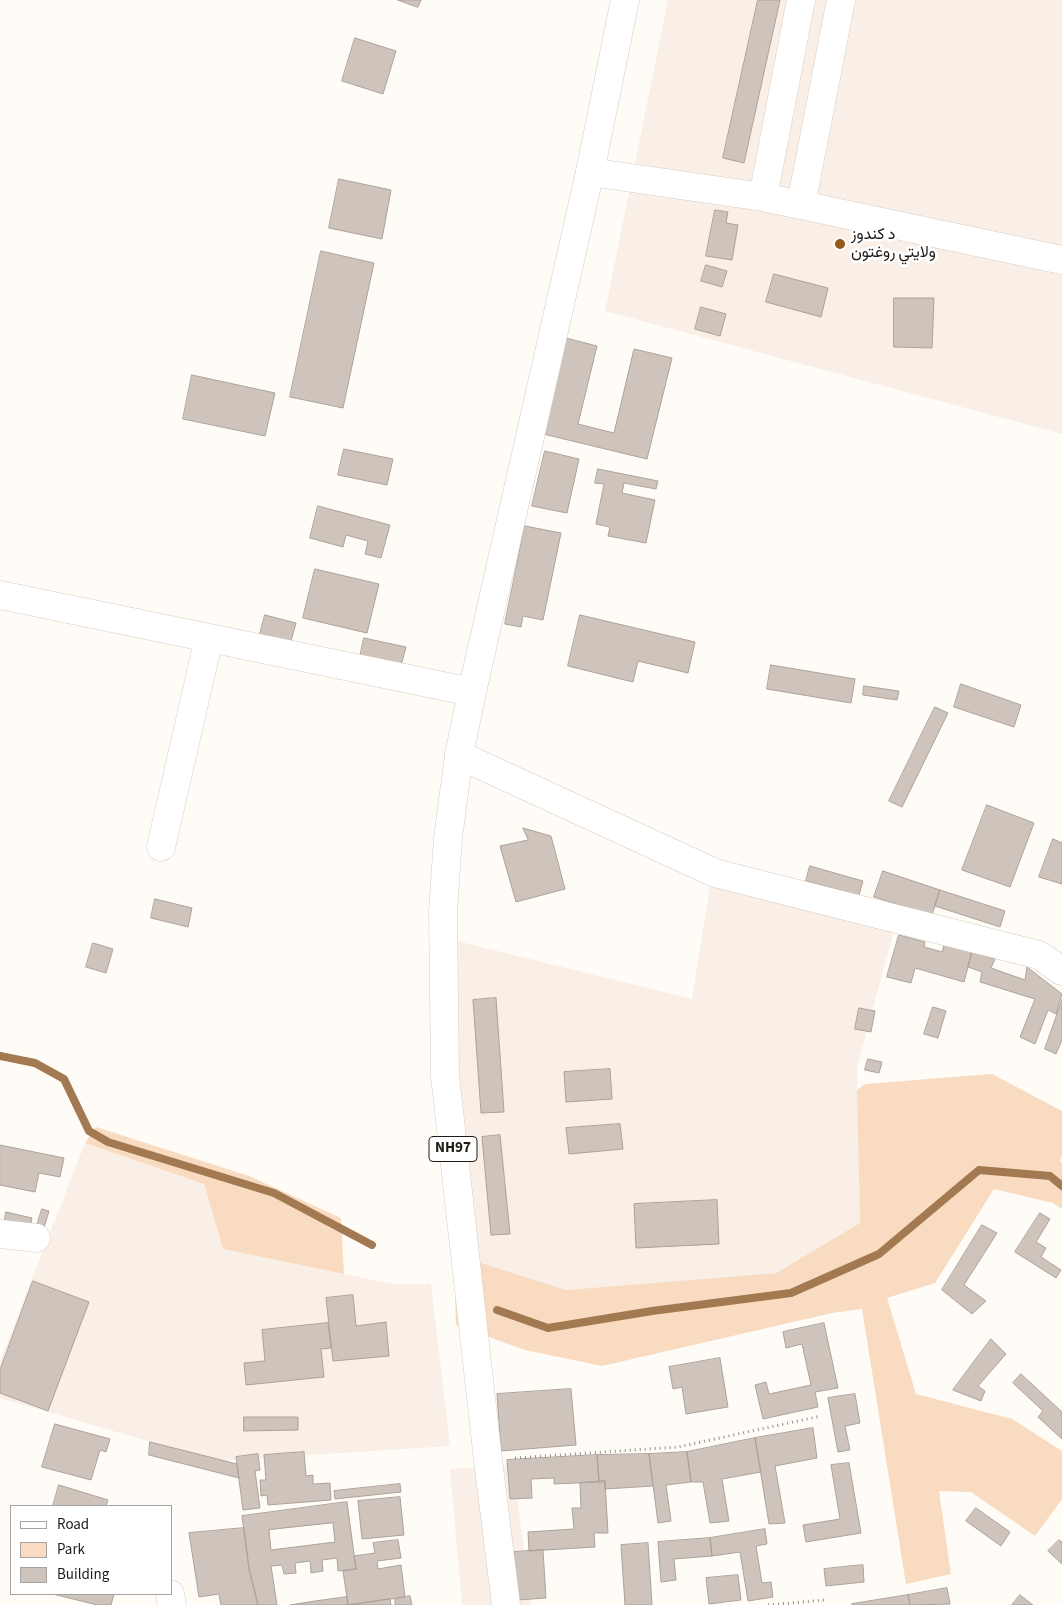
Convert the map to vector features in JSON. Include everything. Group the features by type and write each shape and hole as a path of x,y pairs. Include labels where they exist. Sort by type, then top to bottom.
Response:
{"main road":[{"path":"0,595 472,692 590,172 626,0"},
{"path":"763,197 801,0"},
{"path":"802,205 841,0"},
{"path":"590,172 763,197 1062,260"},
{"path":"161,847 209,638"},
{"name":"NH97","path":"472,692 459,755 448,838 443,912 445,1076 506,1605"},
{"path":"459,755 715,873 1039,955 1062,971"},
{"path":"0,1234 36,1238"}],"path":[{"path":"488,1460 678,1447 820,1416"},
{"path":"768,1605 826,1600"}],"shaded area":[{"name":"د کندوز ولایتي روغتون","path":"668,0 1062,0 1062,434 605,311"},
{"path":"711,879 895,927 857,1067 860,1223 776,1273 566,1290 469,1259 450,991 457,941 692,999"},
{"path":"85,1143 204,1184 223,1249 392,1284 431,1284 450,1446 216,1461 0,1398 0,1361"},
{"path":"513,1465 531,1605 462,1605 450,1469"}],"green space":[{"path":"992,1074 1062,1111 1062,1155 1060,1161 1062,1163 1062,1209 1053,1203 994,1189 935,1283 887,1298 916,1394 1012,1419 1062,1451 1062,1499 1035,1536 971,1492 939,1491 951,1574 906,1584 862,1309 832,1313 602,1366 525,1350 456,1325 454,1259 469,1259 566,1290 776,1273 860,1223 857,1090 865,1084"},
{"path":"96,1127 249,1176 341,1218 344,1274 223,1249 204,1184 85,1143"}],"building":[{"path":"398,0 421,0 418,7"},
{"path":"758,0 780,0 744,163 723,158"},
{"path":"355,38 396,51 383,94 342,81"},
{"path":"339,179 391,190 382,239 329,228"},
{"path":"715,210 728,212 726,223 738,225 732,260 706,256"},
{"path":"321,251 374,263 343,408 290,397"},
{"path":"706,265 727,271 722,287 701,281"},
{"path":"774,274 828,288 821,317 766,302"},
{"path":"894,298 934,298 932,348 894,347"},
{"path":"701,307 726,314 720,336 695,329"},
{"path":"562,337 597,346 578,424 614,433 634,349 672,358 647,459 539,433"},
{"path":"192,375 275,393 265,436 183,419"},
{"path":"344,449 393,459 387,485 338,475"},
{"path":"545,451 579,459 567,513 532,506"},
{"path":"598,469 658,481 656,489 624,483 622,493 655,500 646,543 608,536 610,527 596,524 604,484 595,483"},
{"path":"318,506 390,525 381,558 365,554 368,541 346,535 343,547 310,538"},
{"path":"525,526 561,533 543,620 523,616 521,627 505,624"},
{"path":"315,569 379,584 367,633 303,618"},
{"path":"265,615 296,623 291,641 260,634"},
{"path":"580,615 695,642 688,673 638,661 633,682 568,666"},
{"path":"364,638 406,647 401,666 360,657"},
{"path":"771,665 855,679 851,703 767,689"},
{"path":"961,684 1021,705 1014,727 954,707"},
{"path":"864,686 899,691 897,700 863,695"},
{"path":"935,707 948,713 902,807 889,801"},
{"path":"987,805 1034,823 1010,887 962,870"},
{"path":"523,828 551,836 565,889 516,902 500,846 528,840"},
{"path":"1053,839 1062,843 1062,884 1039,877"},
{"path":"810,866 863,881 859,895 806,881"},
{"path":"883,871 940,890 932,915 874,897"},
{"path":"940,890 1005,911 1000,927 935,906"},
{"path":"155,899 192,908 188,927 151,918"},
{"path":"899,935 925,942 924,947 942,952 944,945 972,952 964,982 915,968 911,983 887,977"},
{"path":"93,943 113,949 106,973 86,967"},
{"path":"972,952 995,959 991,968 1025,980 1027,967 1062,994 1056,1014 1048,1010 1035,1044 1020,1037 1035,999 980,982 982,972 968,967"},
{"path":"496,998 504,1112 481,1113 473,1000"},
{"path":"1062,1000 1062,1040 1056,1054 1045,1049"},
{"path":"933,1007 946,1011 938,1038 924,1034"},
{"path":"859,1008 875,1011 871,1032 855,1029"},
{"path":"868,1059 882,1062 879,1073 865,1070"},
{"path":"610,1069 612,1099 566,1102 564,1072"},
{"path":"620,1124 623,1149 569,1154 566,1128"},
{"path":"500,1135 510,1234 491,1235 482,1137"},
{"path":"0,1145 64,1158 60,1177 39,1173 35,1192 0,1185"},
{"path":"717,1200 719,1244 636,1248 634,1204"},
{"path":"42,1209 49,1211 43,1231 36,1229"},
{"path":"6,1212 32,1218 29,1231 4,1225"},
{"path":"1040,1213 1050,1219 1036,1242 1046,1248 1041,1257 1061,1270 1056,1278 1015,1252"},
{"path":"982,1225 997,1233 964,1285 986,1301 972,1314 942,1290"},
{"path":"33,1281 89,1302 48,1411 0,1393 0,1370"},
{"path":"353,1295 356,1326 386,1322 389,1356 333,1361 326,1298"},
{"path":"328,1323 331,1348 321,1349 324,1377 246,1385 244,1363 265,1361 262,1330"},
{"path":"824,1323 838,1388 815,1392 818,1407 763,1419 755,1385 766,1382 769,1394 811,1385 802,1344 786,1348 783,1332"},
{"path":"991,1339 1006,1354 978,1386 985,1391 981,1401 953,1390"},
{"path":"720,1358 728,1407 686,1414 682,1387 673,1389 669,1367"},
{"path":"1021,1374 1062,1412 1062,1439 1038,1417 1043,1411 1013,1383"},
{"path":"571,1389 576,1445 501,1451 497,1394"},
{"path":"855,1394 860,1423 845,1426 850,1450 838,1452 828,1398"},
{"path":"244,1417 298,1417 298,1430 244,1431"},
{"path":"55,1424 110,1439 106,1452 100,1450 91,1480 42,1467"},
{"path":"813,1428 817,1458 775,1466 785,1523 769,1524 755,1438"},
{"path":"755,1438 761,1472 722,1479 729,1521 710,1523 703,1482 691,1482 687,1452"},
{"path":"150,1442 237,1464 239,1478 149,1455"},
{"path":"304,1452 306,1476 313,1475 313,1484 330,1483 331,1500 268,1505 267,1495 261,1496 260,1480 266,1480 264,1455"},
{"path":"687,1452 691,1482 666,1485 671,1521 658,1523 649,1454"},
{"path":"258,1454 260,1470 255,1471 260,1508 243,1510 236,1457"},
{"path":"649,1454 653,1486 605,1489 605,1481 599,1482 597,1455"},
{"path":"597,1455 599,1482 554,1484 554,1478 531,1479 532,1498 510,1499 507,1460"},
{"path":"849,1463 861,1533 806,1542 803,1525 840,1519 831,1465"},
{"path":"605,1481 608,1533 594,1533 595,1547 529,1551 528,1532 574,1529 572,1508 581,1508 580,1483"},
{"path":"400,1484 401,1492 335,1499 334,1491"},
{"path":"59,1485 108,1500 106,1505 53,1505"},
{"path":"400,1497 404,1535 362,1539 358,1501"},
{"path":"347,1502 356,1569 338,1571 337,1558 322,1560 323,1571 311,1573 310,1561 295,1563 296,1573 284,1574 282,1565 271,1566 277,1605 258,1605 249,1569 242,1516","holes":["333,1523 335,1542 271,1550 269,1530"]},
{"path":"976,1508 1010,1532 1001,1546 966,1521"},
{"path":"244,1528 249,1569 258,1605 221,1605 219,1594 199,1597 189,1533"},
{"path":"765,1529 767,1544 756,1546 762,1583 771,1582 773,1597 748,1601 740,1552 712,1556 710,1538"},
{"path":"710,1538 712,1556 674,1559 676,1580 661,1582 658,1542"},
{"path":"398,1540 401,1558 377,1561 378,1569 401,1565 405,1597 348,1605 343,1571 356,1569 354,1556 375,1553 373,1543"},
{"path":"1059,1540 1062,1542 1062,1564 1048,1551"},
{"path":"648,1543 652,1605 625,1605 621,1545"},
{"path":"543,1550 546,1598 517,1600 514,1552"},
{"path":"863,1565 864,1582 826,1586 824,1569"},
{"path":"738,1575 741,1600 709,1604 706,1578"},
{"path":"947,1588 950,1604 910,1605 908,1595"},
{"path":"57,1595 114,1595 111,1605 98,1605"},
{"path":"908,1595 910,1605 852,1604"},
{"path":"1020,1595 1033,1605 1012,1605"},
{"path":"410,1596 412,1605 395,1605 395,1599"},
{"path":"347,1597 348,1605 290,1605 315,1601"},
{"path":"390,1599 391,1605 348,1605"}],"waterway":[{"path":"0,1056 35,1063 64,1079 89,1131 108,1142 274,1193 372,1245"},
{"path":"497,1310 548,1328 652,1311 791,1293 879,1254 979,1170 1050,1176 1062,1186"}],"place":[{"name":"د کندوز ولایتي روغتون","path":"840,244"}]}
